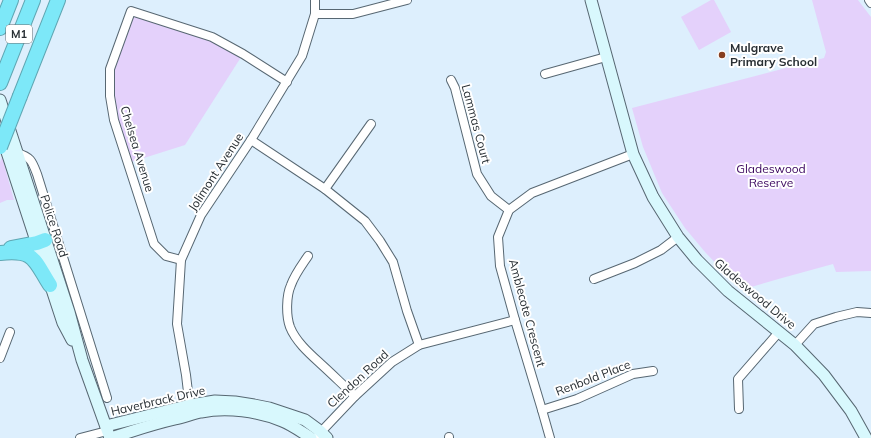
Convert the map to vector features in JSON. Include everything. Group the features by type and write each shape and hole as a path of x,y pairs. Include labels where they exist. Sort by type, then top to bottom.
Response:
{"highway":[{"name":"M1","path":"0,28 11,0"},
{"name":"M1","path":"0,83 33,0"},
{"path":"0,147 58,0"},
{"path":"0,252 16,246 41,242"},
{"path":"0,252 22,253 32,257 50,285"}],"street":[{"name":"Jolimont Avenue","path":"191,410 177,324 181,260 201,215 251,140 302,56 315,14 315,0"},
{"path":"315,14 353,14 408,0"},
{"name":"Gladeswood Drive","path":"591,0 633,154 653,198 678,237 697,260 723,287 795,345 824,375 851,411 864,437"},
{"name":"Chelsea Avenue","path":"181,260 166,256 154,244 114,120 110,96 110,69 131,11 212,37 243,54 287,82"},
{"path":"545,74 606,57"},
{"name":"Lammas Court","path":"451,80 455,88 477,174 491,196 509,210"},
{"name":"Police Road","path":"0,100 17,153 41,242 50,285 63,323 82,360"},
{"path":"325,189 371,124"},
{"name":"Police Road","path":"0,132 69,312 82,360 108,433"},
{"path":"251,140 325,189 365,221 393,262 407,311 419,345"},
{"path":"17,153 25,155 31,160 37,174 107,398"},
{"path":"509,210 532,193 633,154"},
{"name":"Amblecote Crescent","path":"509,210 498,237 500,266 550,438"},
{"path":"594,279 635,263 661,250 678,237"},
{"path":"308,256 297,272 290,286 287,300 287,313 290,327 306,350 355,396"},
{"path":"795,345 814,324 857,312 871,313"},
{"name":"Clendon Road","path":"321,436 355,396 392,362 419,345 515,320"},
{"path":"0,358 10,332"},
{"path":"739,409 738,379 779,332"},
{"path":"82,360 94,356"},
{"name":"Renbold Place","path":"542,410 577,399 633,374 653,371"},
{"name":"Haverbrack Drive","path":"108,433 191,410 215,401 235,402 270,408 305,420 321,436"},
{"name":"Haverbrack Drive","path":"191,410 202,412 221,410 242,411 267,416 283,421 311,438"},
{"path":"80,438 108,433"}],"green space":[{"path":"711,0 714,0 731,32 699,50 681,17"},
{"name":"Gladeswood Reserve","path":"812,0 858,0 871,17 871,271 836,272 833,264 741,290 705,252 685,228 662,193 643,147 632,108 824,58 826,52"},
{"path":"131,11 212,37 243,54 185,145 128,163 114,120 110,69"},
{"path":"2,157 14,200 7,200 0,203 0,162"}],"place":[{"name":"Mulgrave Primary School","path":"722,55"}]}
